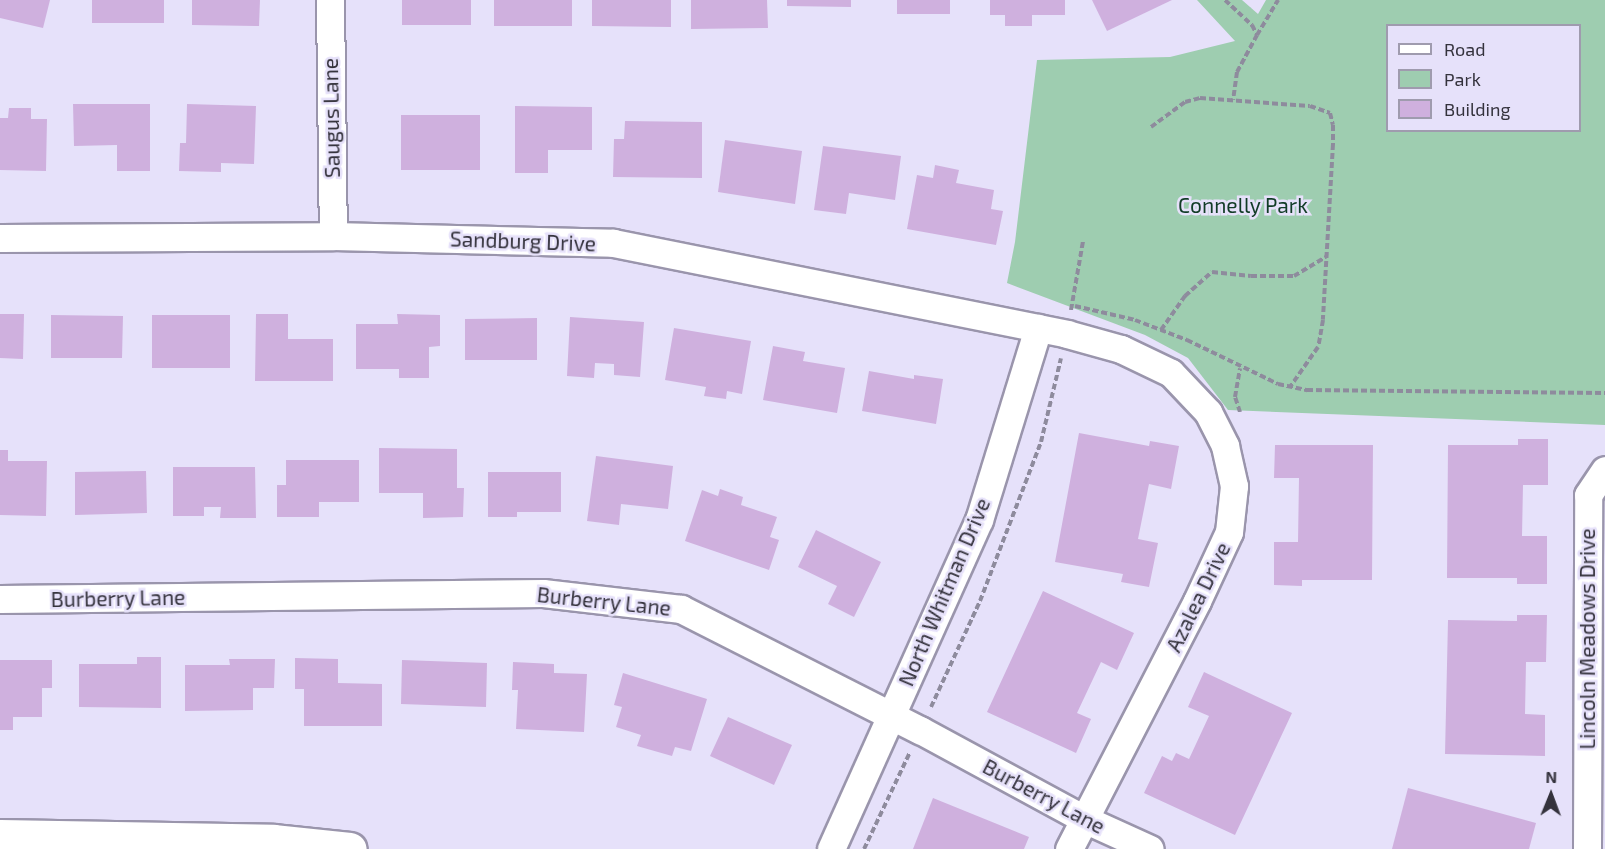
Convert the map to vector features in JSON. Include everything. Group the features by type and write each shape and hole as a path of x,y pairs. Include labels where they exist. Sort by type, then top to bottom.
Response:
{"street":[{"name":"Saugus Lane","path":"330,0 333,236"},
{"name":"Sandburg Drive","path":"0,238 333,236 613,243 1038,328"},
{"name":"North Whitman Drive","path":"831,849 979,520 1038,328"},
{"name":"Azalea Drive","path":"1038,328 1121,349 1171,374 1208,412 1225,446 1234,486 1229,532 1197,601 1069,849"},
{"name":"Lincoln Meadows Drive","path":"1587,849 1596,801 1588,495 1605,470"},
{"name":"Burberry Lane","path":"0,599 543,593 681,609 1084,819 1150,849"},
{"path":"0,836 273,841 350,849"}],"path":[{"path":"1225,0 1252,25 1257,34"},
{"path":"1233,100 1238,72 1257,34 1278,0"},
{"path":"1151,127 1185,102 1200,98 1310,106 1330,113 1333,125 1333,144 1323,320 1318,347 1290,387"},
{"path":"1083,241 1072,306 1135,320 1187,340 1245,370 1290,387 1343,392 1605,393"},
{"path":"1161,330 1185,296 1212,272 1251,276 1294,276 1326,256"}],"green space":[{"name":"Connelly Park","path":"1197,0 1242,0 1258,14 1266,0 1605,0 1605,425 1228,410 1188,358 1145,335 1007,283 1015,242 1037,60 1170,57 1235,41"}],"building":[{"path":"0,0 50,0 43,28 0,18"},
{"path":"92,0 164,0 164,23 92,23"},
{"path":"192,0 260,0 259,26 192,25"},
{"path":"402,0 471,0 471,25 402,25"},
{"path":"494,0 572,0 572,26 494,26"},
{"path":"592,0 671,0 671,27 592,26"},
{"path":"691,0 767,0 768,28 691,29"},
{"path":"787,0 851,0 851,7 787,6"},
{"path":"897,0 950,0 950,14 897,14"},
{"path":"990,0 1065,0 1065,15 1032,15 1032,26 1005,26 1005,15 990,15"},
{"path":"1092,0 1172,0 1107,31"},
{"path":"73,104 150,104 150,171 117,171 117,145 74,146"},
{"path":"187,104 256,106 254,164 221,163 221,172 179,171 180,143 186,143"},
{"path":"515,106 592,107 592,150 548,150 548,173 515,173"},
{"path":"9,108 31,108 31,119 47,119 46,171 0,170 0,118 8,118"},
{"path":"401,115 480,115 480,170 401,170"},
{"path":"625,121 702,122 702,178 613,177 614,139 624,139"},
{"path":"725,140 802,151 795,204 718,192"},
{"path":"823,146 901,156 895,200 849,193 846,214 814,210"},
{"path":"935,165 959,170 956,183 994,190 991,209 1003,211 996,245 907,229 917,175 933,178"},
{"path":"0,314 24,314 23,359 0,358"},
{"path":"256,314 288,314 288,339 333,339 333,381 255,381"},
{"path":"397,314 440,315 440,346 429,347 429,378 399,378 399,369 356,369 356,324 398,324"},
{"path":"51,315 123,316 122,358 51,358"},
{"path":"152,315 230,315 230,368 152,368"},
{"path":"570,317 644,322 640,377 614,375 614,364 595,363 594,378 567,376"},
{"path":"537,318 537,360 465,360 465,319"},
{"path":"674,328 751,341 742,394 727,391 726,399 704,396 706,387 665,380"},
{"path":"773,346 805,352 803,361 845,368 837,413 763,400"},
{"path":"869,371 914,379 914,375 943,379 936,424 862,411"},
{"path":"1079,433 1149,446 1150,441 1179,446 1171,489 1149,484 1138,539 1158,543 1149,587 1121,582 1123,574 1055,562"},
{"path":"1518,439 1548,439 1548,485 1523,485 1522,536 1547,536 1547,584 1517,584 1517,578 1447,578 1448,445 1518,445"},
{"path":"1275,445 1373,445 1372,580 1302,580 1302,586 1274,585 1274,542 1298,542 1299,478 1274,478"},
{"path":"379,448 457,449 457,488 464,488 463,517 423,518 423,493 379,493"},
{"path":"0,450 8,450 8,461 47,461 46,516 0,515"},
{"path":"596,456 673,466 668,509 621,504 619,525 587,521"},
{"path":"286,460 359,460 359,502 319,502 319,517 277,517 277,485 286,485"},
{"path":"173,467 255,467 256,518 220,518 221,507 204,507 204,516 173,516"},
{"path":"146,471 147,513 75,515 75,472"},
{"path":"488,472 561,472 561,512 517,512 517,517 488,517"},
{"path":"720,489 743,497 741,505 777,517 770,537 779,540 769,570 685,541 702,490 718,496"},
{"path":"816,530 881,562 854,617 828,604 837,586 798,567"},
{"path":"1043,591 1134,633 1117,670 1101,662 1077,713 1091,719 1076,753 987,712"},
{"path":"1517,615 1547,615 1546,662 1526,662 1525,714 1545,715 1545,756 1445,754 1448,620 1517,621"},
{"path":"137,657 161,657 161,708 79,707 79,664 137,664"},
{"path":"295,658 338,659 338,683 382,684 382,726 304,726 304,689 295,689"},
{"path":"229,659 275,659 274,688 253,688 253,710 185,711 185,665 230,665"},
{"path":"0,660 52,660 52,688 42,688 42,717 13,717 13,730 0,730"},
{"path":"402,660 487,663 486,707 401,704"},
{"path":"513,662 554,664 554,673 587,674 584,732 516,729 518,690 512,690"},
{"path":"1204,672 1292,713 1235,835 1144,793 1162,756 1172,761 1176,753 1189,759 1209,716 1188,707"},
{"path":"623,673 707,699 691,751 675,747 672,756 637,746 641,735 616,727 622,707 614,705"},
{"path":"728,717 792,745 774,785 710,756"},
{"path":"1408,788 1536,823 1529,849 1392,849"},
{"path":"933,798 1029,837 1024,849 913,849"}]}
